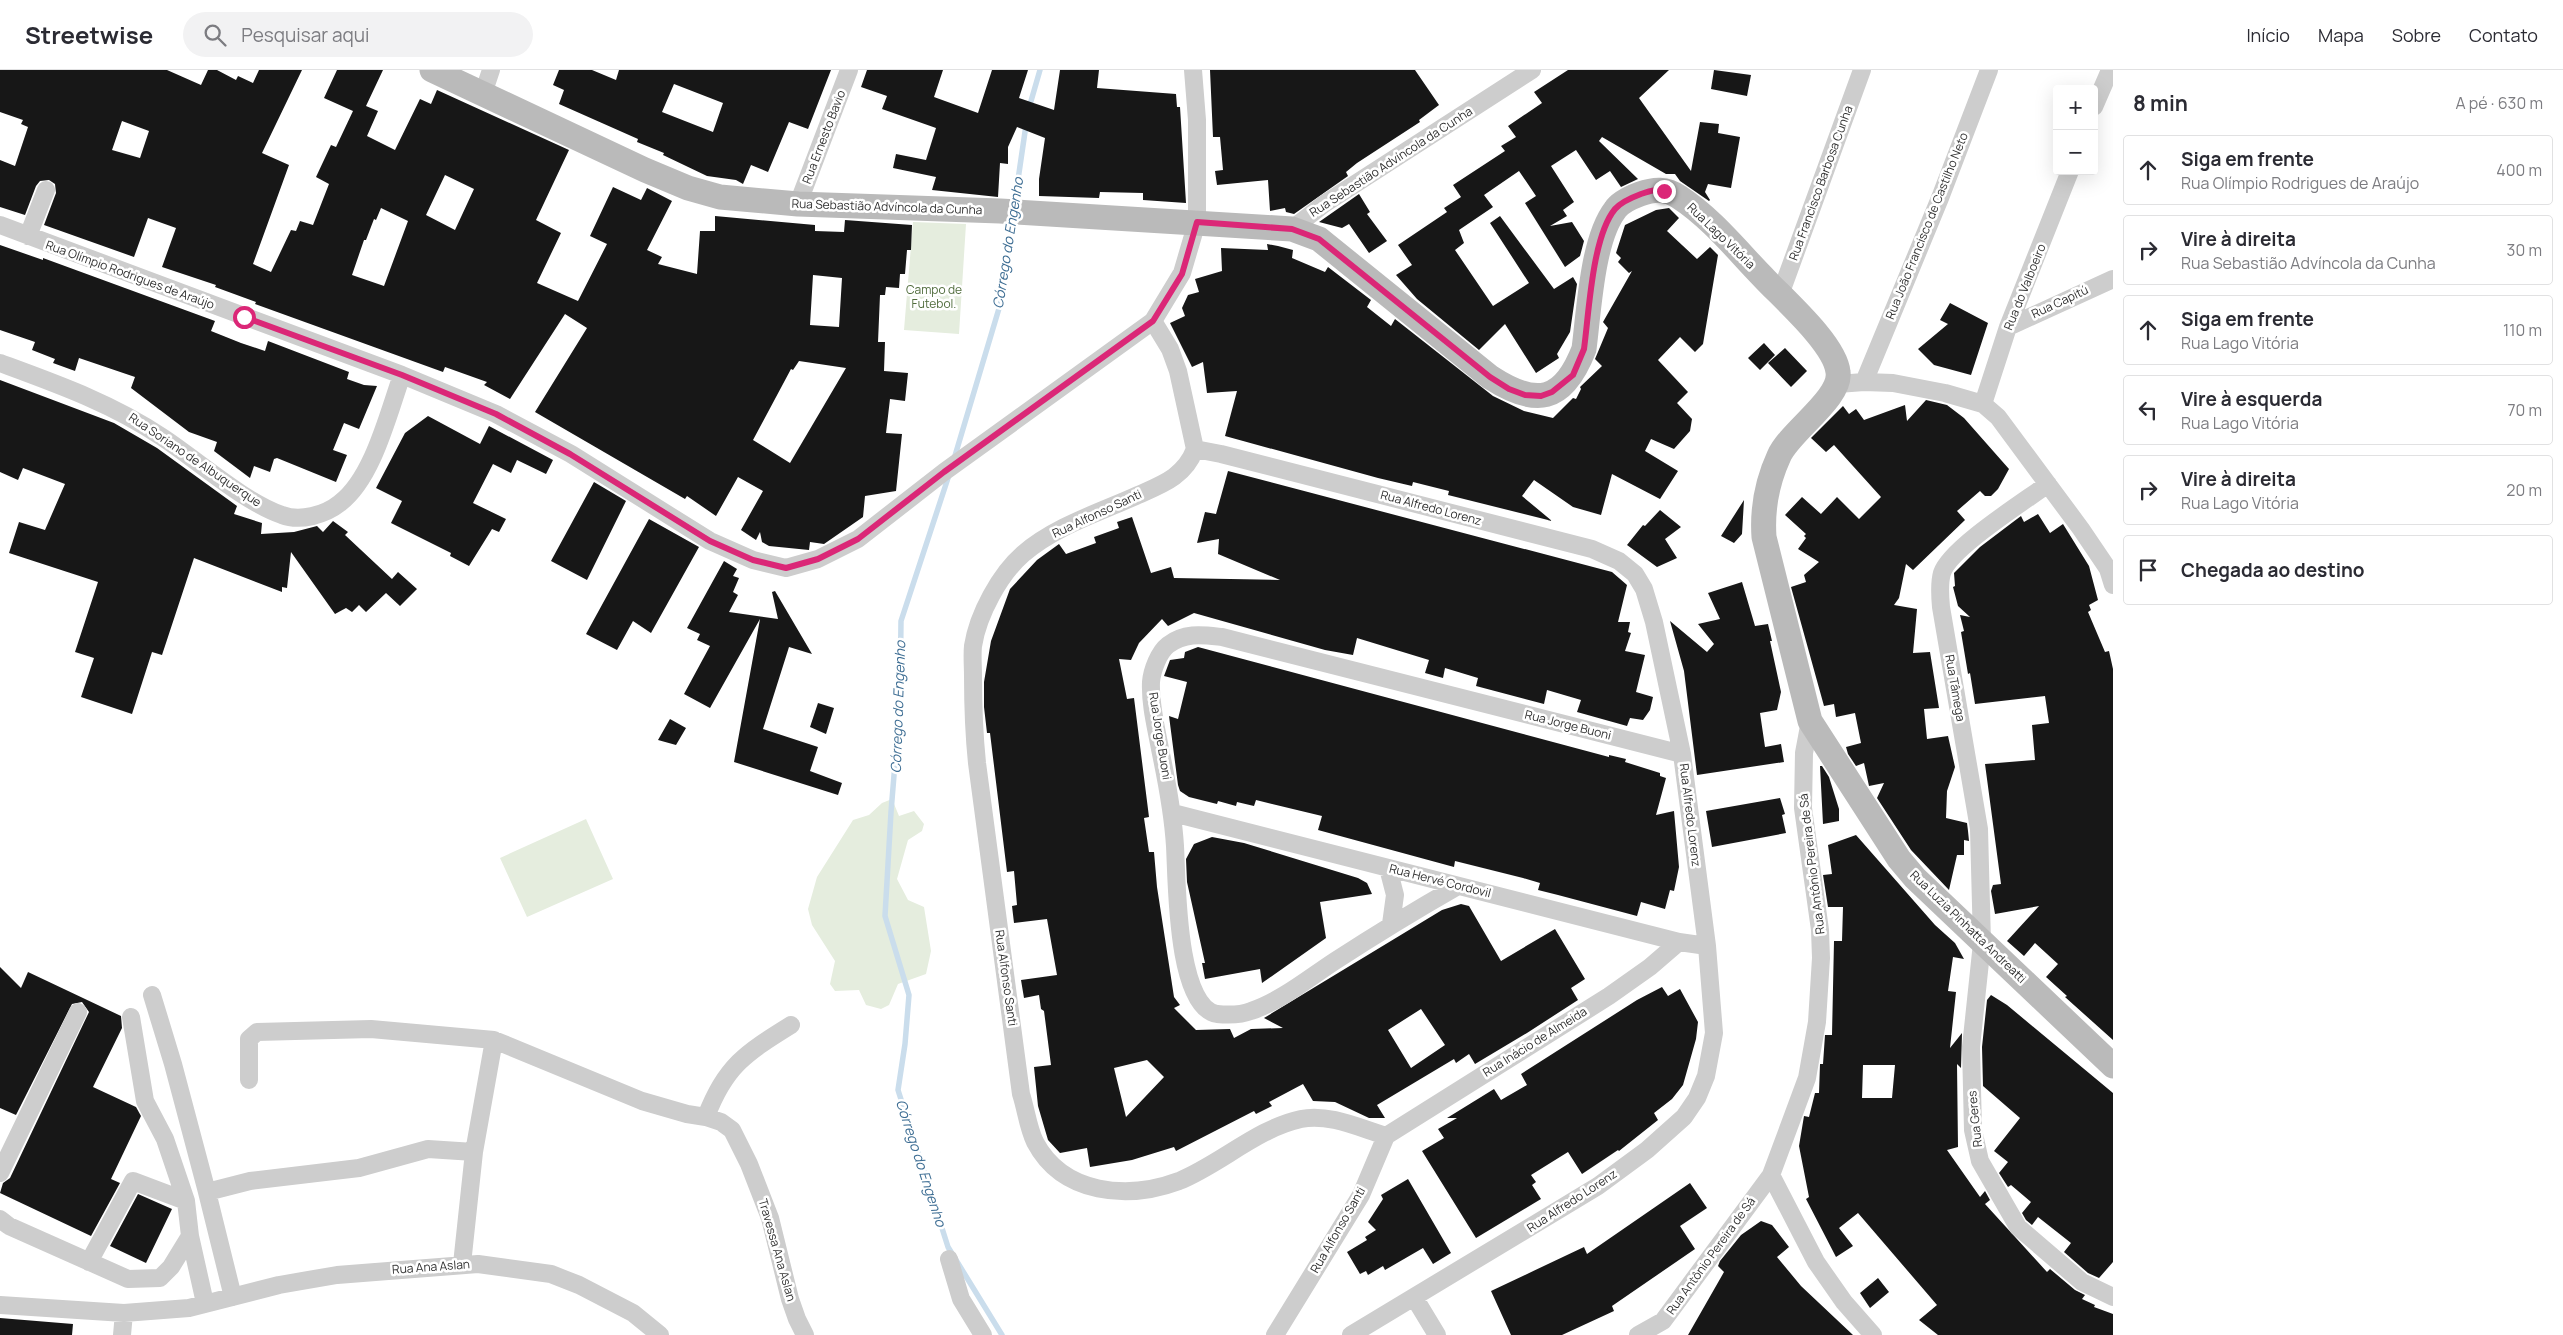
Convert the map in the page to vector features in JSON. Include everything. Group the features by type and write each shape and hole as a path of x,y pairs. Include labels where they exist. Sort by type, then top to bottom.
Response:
{"street":[{"name":"Rua Sebastião Advíncola da Cunha","path":"432,70 688,188 720,197 798,204 1000,211 1037,215 1197,222 1292,229 1324,204 1532,70"},
{"path":"483,94 491,70"},
{"name":"Rua Ernesto Bavio","path":"798,204 849,70"},
{"name":"Rua Olímpio Rodrigues de Araújo","path":"0,225 402,375 496,414 570,454 710,541 775,567 786,568 828,555 858,539 944,472 1153,321 1182,274 1197,222 1197,120 1193,70"},
{"name":"Rua Francisco Barbosa Cunha","path":"1780,295 1862,70"},
{"name":"Rua João Francisco de Castilho Neto","path":"1864,382 1940,198 1989,70"},
{"path":"2098,97 2110,70"},
{"name":"Rua do Valboeiro","path":"1983,404 2008,327 2068,175"},
{"name":"Rua Lago Vitória","path":"1292,229 1319,239 1490,377 1525,395 1541,396 1552,392 1573,375 1584,349 1593,282 1606,225 1616,208 1632,197 1655,189 1678,196 1715,227 1808,323 1833,356 1838,371 1838,384"},
{"path":"28,236 46,190"},
{"name":"Rua Capitú","path":"2008,327 2113,279"},
{"path":"1153,321 1170,349 1178,371 1195,449"},
{"name":"Rua Soriano de Albuquerque","path":"0,363 74,390 120,411 161,436 258,504 284,516 303,518 319,514 339,504 352,492 372,457 402,375"},
{"path":"1838,384 1864,382 1893,383 1945,392 1983,404 1998,417 2048,484 2108,569 2113,585"},
{"name":"Rua Antônio Pereira de Sá","path":"1661,1331 1667,1316 1771,1175 1807,1078 1817,1022 1821,958 1820,930 1803,808 1804,753 1810,721 1764,536 1763,514 1765,496 1779,454 1838,384"},
{"name":"Rua Alfredo Lorenz","path":"1195,449 1221,454 1582,547 1619,560 1635,574 1650,603 1682,754 1707,946 1714,1033 1706,1076 1696,1098 1684,1117 1647,1150 1598,1186 1351,1335"},
{"name":"Rua Alfonso Santi","path":"1195,449 1190,461 1180,474 1055,533 1024,553 1005,572 990,598 973,646 972,718 1021,1094 1034,1140 1047,1160 1090,1188 1122,1192 1142,1192 1180,1180 1277,1128 1301,1118 1324,1118 1386,1136 1360,1195 1275,1335"},
{"name":"Rua Tâmega","path":"1982,942 1979,829 1941,607 1942,572 1955,555 1970,541 2048,484"},
{"name":"Rua Jorge Buoni","path":"1458,886 1391,924 1284,994 1251,1011 1235,1014 1216,1014 1202,1006 1193,990 1185,965 1173,813 1154,716 1151,680 1157,661 1166,646 1176,640 1195,634 1232,639 1682,754"},
{"name":"Rua Luzia Pinhatta Andreatti","path":"1810,721 1899,858 1915,878 2113,1066"},
{"name":"Rua Hervé Cordovil","path":"1173,813 1679,942 1707,946"},
{"path":"1388,868 1395,895 1391,924"},
{"name":"Rua Inácio de Almeida","path":"1386,1136 1609,996 1650,967 1679,942"},
{"name":"Rua Geres","path":"1982,942 1971,1047 1973,1130 1980,1161 2018,1227 2082,1282 2113,1297"},
{"path":"152,995 173,1064 233,1297"},
{"path":"0,1173 78,1012"},
{"path":"131,1017 145,1101 165,1140 186,1201 197,1306"},
{"path":"706,1117 718,1088 729,1070 753,1050 791,1025"},
{"name":"Travessa Ana Aslan","path":"248,1080 250,1038 257,1032 371,1029 494,1040 642,1101 721,1122 732,1130 749,1164 770,1218 794,1312 805,1335"},
{"path":"462,1264 474,1152 494,1040"},
{"path":"207,1192 250,1180 359,1168 428,1148 474,1152"},
{"path":"1771,1175 1816,1262 1844,1302 1873,1335"},
{"path":"89,1262 133,1181 186,1201"},
{"path":"0,1219 9,1226 128,1279 160,1278 171,1267 190,1236"},
{"path":"949,1259 961,1299 983,1335"},
{"name":"Rua Ana Aslan","path":"0,1305 124,1312 197,1306 279,1285 337,1275 462,1264 551,1274 579,1285 633,1313 660,1335"},
{"path":"1414,1297 1437,1335"},
{"path":"122,1335 124,1312"},
{"path":"1638,1335 1661,1331"}],"green space":[{"name":"Campo de Futebol.","path":"913,222 966,224 959,334 904,330"},
{"path":"892,799 899,816 914,811 924,824 922,831 908,840 897,879 908,900 924,907 931,951 926,974 898,984 889,1005 881,1009 866,1005 859,990 835,991 830,984 835,961 812,925 808,909 817,877 853,820 869,815 882,803"},
{"path":"586,819 613,879 527,917 500,858"}],"building":[{"path":"0,70 167,70 201,85 208,70 217,70 236,80 238,76 253,83 259,70 302,70 262,153 289,165 253,264 271,272 291,230 296,231 300,221 313,225 329,184 316,177 331,145 336,147 353,111 324,98 337,70 383,70 366,106 378,111 367,136 395,150 420,99 431,104 437,90 569,150 536,220 561,233 537,283 578,301 607,244 590,236 613,187 641,200 647,188 672,201 647,250 662,257 658,264 697,274 700,231 715,231 715,216 815,225 815,231 844,232 845,220 912,225 911,250 907,250 905,274 900,274 899,288 886,287 885,295 880,295 878,342 885,342 884,371 908,373 905,401 890,399 886,433 902,434 896,491 865,496 863,517 824,544 810,542 809,550 769,546 762,542 760,532 756,540 741,530 763,491 738,477 716,516 687,496 685,499 535,412 587,328 565,314 510,399 484,385 487,382 445,367 443,372 255,304 256,302 215,287 216,285 162,267 176,228 148,218 134,257 44,225 56,193 55,184 49,180 40,181 36,186 25,215 0,207 0,160 15,166 28,127 21,124 23,120 0,112","holes":["122,121 149,131 140,158 112,150","445,175 474,189 455,230 426,215","381,208 408,221 384,286 352,275 364,240 366,240 374,219 376,220","813,275 842,278 839,327 810,325","799,361 846,368 790,463 753,440 791,369 793,370"]},
{"path":"559,70 592,70 616,80 619,70 831,70 808,129 789,122 768,172 751,165 743,184 736,180 707,176 663,155 664,153 637,142 638,139 559,104 564,90 553,85","holes":["674,84 723,103 713,132 662,112"]},
{"path":"867,70 943,70 934,97 978,113 992,70 1028,70 1019,98 1054,110 1060,70 1099,70 1097,88 1176,94 1177,107 1180,107 1186,203 1143,200 1143,193 1100,192 1099,198 1039,196 1039,179 1045,138 1017,127 1008,147 1008,164 1000,163 998,197 932,190 936,177 893,168 896,154 926,160 936,128 882,109 887,96 861,87"},
{"path":"1210,70 1415,70 1439,105 1419,120 1420,122 1357,163 1346,172 1348,176 1294,214 1286,212 1285,208 1270,211 1268,180 1217,185 1215,171 1223,170 1220,137 1213,137"},
{"path":"1568,70 1669,70 1639,98 1691,171 1700,122 1719,124 1718,133 1740,137 1731,188 1708,184 1705,192 1709,201 1680,181 1675,174 1666,174 1602,137 1599,141 1638,179 1621,187 1610,171 1596,180 1576,150 1551,166 1574,202 1563,210 1567,216 1550,226 1572,222 1584,241 1580,256 1565,267 1525,203 1536,196 1519,171 1484,195 1493,207 1459,230 1464,243 1455,250 1493,306 1529,283 1490,223 1500,216 1554,289 1573,277 1577,284 1570,332 1557,354 1559,358 1536,373 1505,324 1479,350 1417,299 1396,275 1412,265 1398,245 1447,212 1444,208 1461,197 1453,185 1505,151 1501,146 1516,137 1508,126 1542,103 1534,92"},
{"path":"1714,70 1751,75 1747,96 1711,89"},
{"path":"1359,194 1370,212 1367,214 1387,241 1369,253 1349,224 1342,228 1319,222"},
{"path":"1669,208 1679,218 1667,231 1697,259 1710,247 1718,255 1703,344 1695,352 1680,337 1658,360 1688,392 1677,403 1692,419 1690,431 1674,449 1651,439 1645,451 1678,471 1660,499 1612,474 1601,515 1573,507 1534,480 1522,496 1552,521 1448,495 1449,491 1413,482 1412,486 1378,478 1225,436 1237,391 1207,393 1203,362 1192,367 1170,323 1185,316 1182,308 1188,295 1199,292 1195,279 1222,271 1221,248 1268,250 1267,244 1278,246 1293,250 1292,258 1325,272 1328,267 1371,300 1367,307 1391,326 1395,319 1493,396 1524,411 1553,418 1573,398 1576,399 1581,389 1580,387 1602,366 1595,359 1608,328 1603,322 1632,271 1629,273 1618,262 1621,258 1616,253 1625,225 1656,210"},
{"path":"0,245 43,260 43,258 215,321 211,331 241,343 265,351 268,341 349,372 347,379 364,385 377,386 359,429 344,423 333,450 347,455 336,482 277,458 274,459 270,472 254,466 250,478 214,451 217,442 189,432 131,388 135,377 79,358 75,371 53,363 55,359 32,350 35,342 0,330"},
{"path":"1950,303 1988,323 1971,375 1934,365 1918,349 1948,324 1940,320"},
{"path":"1764,343 1775,355 1760,370 1748,358"},
{"path":"1785,348 1807,371 1791,387 1768,363"},
{"path":"0,380 114,423 157,448 237,506 234,514 262,523 261,534 294,532 317,526 323,532 333,521 348,532 345,535 392,579 398,572 417,589 400,606 386,593 366,612 359,605 352,612 346,608 335,614 291,552 287,588 282,587 282,592 194,558 162,655 152,652 132,714 81,697 94,658 75,652 98,582 9,553 19,522 45,530 65,484 23,468 18,480 0,472"},
{"path":"1926,400 1947,405 1964,418 2009,469 1998,489 1991,496 1985,496 1980,491 1957,511 1965,520 1913,570 1906,564 1899,598 1894,605 1917,609 1913,653 1930,652 1939,708 1924,709 1927,739 1948,736 1955,767 1947,791 1946,818 1967,823 1969,841 1964,840 1964,855 1957,855 1949,890 1911,850 1877,798 1884,783 1869,786 1864,763 1856,766 1848,754 1846,747 1861,743 1855,713 1836,717 1834,704 1824,706 1791,587 1806,582 1804,575 1819,562 1798,549 1806,538 1804,536 1806,534 1785,515 1802,497 1821,514 1837,497 1859,519 1881,497 1834,445 1826,452 1811,438 1843,406 1849,414 1856,409 1864,420 1905,405 1907,421"},
{"path":"428,416 480,444 489,426 553,460 546,474 517,460 511,473 493,464 473,503 506,519 499,532 492,529 469,566 450,556 451,553 391,523 402,501 376,488 405,433"},
{"path":"1228,471 1612,572 1627,585 1618,622 1630,622 1628,632 1631,633 1625,651 1645,655 1636,692 1653,697 1650,710 1643,720 1630,718 1627,726 1577,712 1581,700 1547,690 1544,704 1476,686 1478,678 1445,668 1443,678 1425,673 1429,660 1357,638 1353,655 1325,650 1194,613 1168,626 1162,619 1139,643 1131,660 1119,659 1127,699 1134,698 1149,817 1144,818 1149,852 1154,852 1157,887 1174,997 1180,1005 1174,1008 1196,1030 1230,1029 1234,1038 1251,1029 1283,1028 1264,1018 1442,910 1461,904 1469,906 1501,961 1555,929 1585,979 1571,988 1578,1000 1527,1033 1475,1064 1469,1054 1456,1063 1454,1059 1377,1105 1385,1118 1369,1118 1335,1102 1313,1101 1303,1084 1269,1102 1272,1106 1256,1114 1254,1111 1176,1151 1174,1147 1132,1160 1090,1167 1087,1148 1060,1153 1048,1140 1038,1106 1034,1067 1051,1065 1044,1011 1041,1009 1039,995 1024,998 1021,980 1057,975 1047,919 1014,923 1012,906 1017,905 1014,871 1007,872 990,733 987,733 984,707 984,682 991,641 1010,589 1037,560 1059,544 1066,554 1096,543 1094,537 1119,528 1117,522 1132,517 1151,573 1171,567 1174,578 1280,580 1218,554 1219,539 1197,543 1205,512 1216,514","holes":["1421,1009 1445,1045 1411,1068 1388,1030","1147,1060 1164,1077 1126,1117 1114,1068"]},
{"path":"594,482 626,501 587,580 551,561"},
{"path":"1744,500 1742,534 1734,543 1721,536"},
{"path":"1660,510 1681,527 1665,539 1677,558 1657,567 1627,545 1643,525 1645,526"},
{"path":"2038,514 2050,533 2063,524 2089,566 2098,600 2089,605 2091,610 2088,612 2105,652 2109,651 2113,669 2113,1040 2065,997 2067,996 2046,977 2058,964 2035,943 2024,956 2007,941 2039,906 1995,914 1991,891 1993,885 2001,884 1985,764 2035,760 2032,725 2049,723 2045,696 1975,704 1970,673 1968,674 1961,632 1964,631 1960,615 1970,617 1958,606 1953,587 1955,586 1954,573 1980,547 2021,516 2024,522"},
{"path":"649,519 699,547 651,633 633,621 617,650 586,634"},
{"path":"724,561 737,569 733,576 739,578 733,592 738,595 729,612 778,619 772,592 775,591 812,654 789,647 763,729 818,747 810,771 842,783 838,795 734,762 760,619 710,708 684,694 710,646 697,640 700,634 687,628"},
{"path":"1742,582 1755,626 1768,624 1772,641 1770,641 1781,692 1777,710 1760,713 1765,747 1781,744 1784,762 1697,775 1684,671 1670,621 1707,652 1714,644 1698,624 1720,619 1708,593"},
{"path":"1198,647 1609,757 1609,755 1626,759 1625,762 1660,773 1660,776 1666,778 1656,815 1674,811 1679,867 1674,891 1670,890 1665,909 1641,902 1637,916 1538,890 1540,883 1523,878 1455,861 1454,867 1318,830 1322,816 1256,800 1254,806 1237,802 1236,806 1218,801 1217,804 1189,797 1180,791 1178,785 1169,716 1178,719 1187,682 1164,676 1170,660 1184,658 1185,652"},
{"path":"818,703 834,708 826,734 810,727"},
{"path":"670,719 686,728 676,745 658,740"},
{"path":"1820,766 1822,766 1829,777 1839,809 1839,821 1823,824"},
{"path":"1780,798 1785,814 1782,815 1786,833 1712,847 1706,811"},
{"path":"1856,835 1935,925 1955,943 1964,959 1953,957 1948,991 1956,992 1950,1048 1962,1033 1961,1068 1957,1064 1958,1147 1947,1150 1980,1197 1985,1191 1990,1200 1985,1204 2047,1272 2050,1269 2075,1290 2085,1295 2082,1299 2095,1305 2094,1307 2113,1314 2113,1335 1938,1335 1919,1320 1937,1305 1858,1213 1839,1228 1853,1246 1836,1257 1806,1199 1809,1197 1799,1146 1804,1116 1809,1117 1815,1093 1819,1093 1820,1064 1823,1064 1825,1035 1832,1035 1834,941 1842,941 1843,907 1828,907 1823,875 1832,874 1828,845","holes":["1863,1065 1895,1065 1892,1098 1862,1098"]},
{"path":"1212,837 1244,843 1358,878 1367,883 1372,894 1320,902 1326,938 1262,983 1260,969 1205,979 1202,963 1205,963 1187,882 1186,859 1194,844"},
{"path":"0,967 21,988 28,972 121,1016 122,1028 93,1087 136,1107 141,1116 111,1179 120,1183 91,1236 0,1193 3,1183 10,1178 89,1012 82,1002 72,1004 16,1115 0,1108"},
{"path":"1662,987 1668,996 1680,989 1698,1022 1696,1039 1683,1085 1672,1099 1654,1113 1658,1120 1619,1151 1582,1174 1568,1152 1531,1175 1536,1182 1532,1185 1541,1199 1476,1238 1422,1151 1444,1138 1438,1129 1457,1118 1447,1118 1494,1089 1501,1100 1527,1085 1521,1074 1637,1000"},
{"path":"1991,995 2007,1005 2113,1093 2113,1262 2099,1278 2088,1273 2064,1252 2071,1243 2038,1217 2032,1225 2026,1220 2022,1213 2031,1202 2011,1185 2008,1187 1999,1173 2008,1162 1994,1151 2020,1118 1983,1086 1982,1047 1987,1000"},
{"path":"1408,1179 1451,1253 1433,1264 1423,1248 1385,1270 1383,1266 1368,1275 1366,1271 1360,1274 1347,1252 1367,1240 1365,1237 1376,1230 1368,1222 1383,1199 1381,1195"},
{"path":"1690,1183 1707,1208 1680,1226 1695,1249 1612,1306 1614,1311 1562,1335 1511,1335 1491,1291 1584,1247 1587,1254"},
{"path":"138,1194 172,1209 146,1263 110,1246"},
{"path":"1761,1221 1772,1225 1789,1247 1777,1257 1801,1286 1853,1335 1688,1335 1724,1272 1718,1266 1720,1261 1741,1235"},
{"path":"1878,1278 1889,1292 1870,1308 1860,1293"},
{"path":"0,1318 73,1324 72,1335 0,1335"}],"waterway":[{"name":"Córrego do Engenho","path":"1029,108 1040,70"},
{"name":"Córrego do Engenho","path":"1014,207 1026,125"},
{"name":"Córrego do Engenho","path":"954,459 1003,295 1013,219"},
{"name":"Córrego do Engenho","path":"949,475 901,621 900,702 885,916 909,995 905,1044 898,1090 948,1247 1002,1335"}],"route":[{"path":"244,317 402,375 496,414 570,454 710,541 753,560 775,567 786,568 828,555 858,539 944,472 1153,321 1182,274 1197,222 1292,229 1319,239 1490,377 1509,389 1525,395 1541,396 1552,392 1566,383 1578,365 1584,349 1600,245 1606,225 1616,208 1632,197 1655,189 1664,191"}]}
